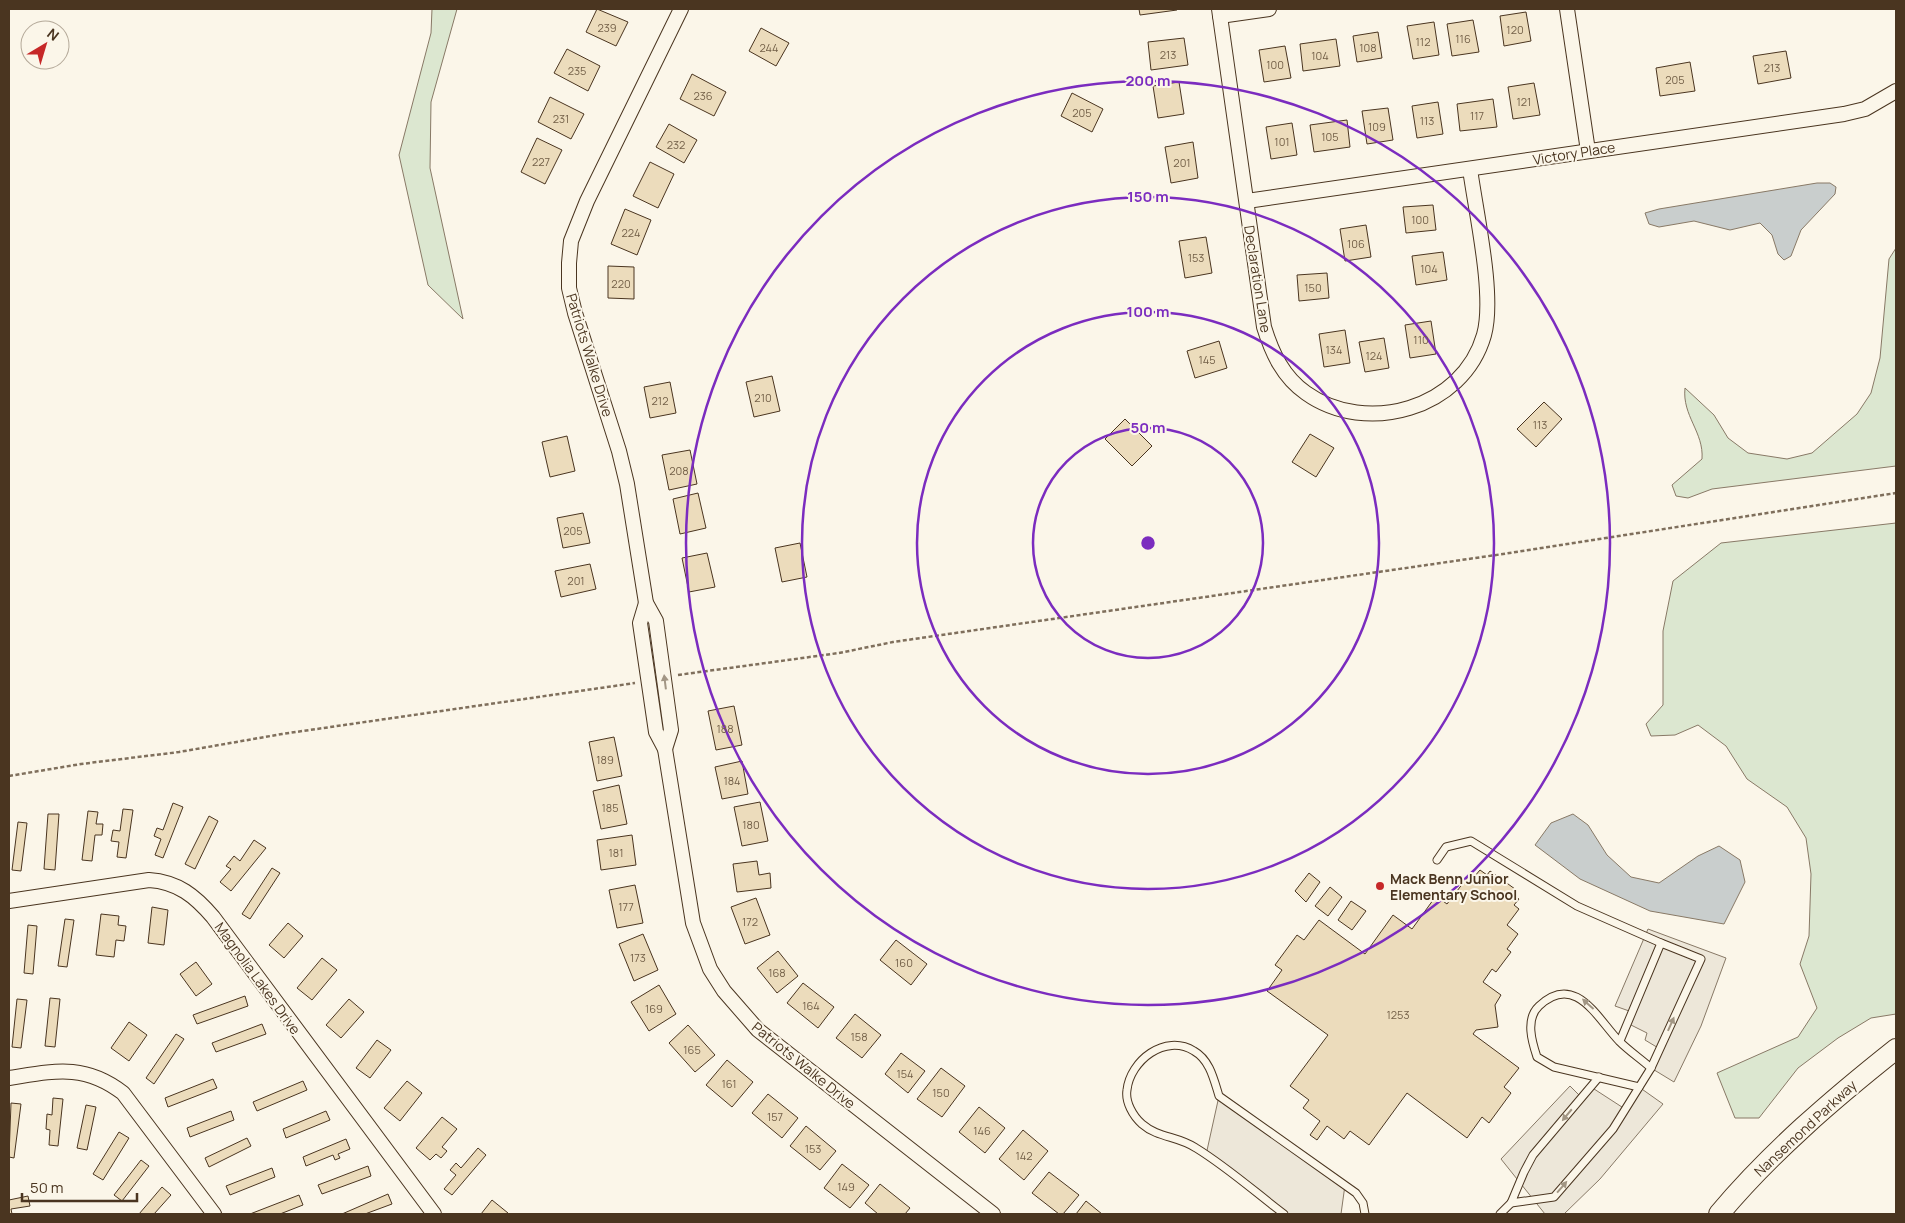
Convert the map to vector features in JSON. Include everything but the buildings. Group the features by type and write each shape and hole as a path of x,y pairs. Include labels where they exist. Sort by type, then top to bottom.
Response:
{"main road":[{"name":"Nansemond Parkway","path":"1719,1214 1755,1174 1812,1118 1896,1049"}],"street":[{"name":"Patriots Walke Drive","path":"665,749 671,730 656,621 646,603 626,484 610,420 574,312 569,288 568,263 572,241 587,201 681,9"},
{"path":"1219,12 1269,9"},
{"path":"1567,9 1588,151"},
{"name":"Declaration Lane","path":"1219,12 1264,327 1270,348 1279,364 1305,393 1324,404 1344,411 1367,414 1388,413 1410,408 1445,390 1462,375 1475,356 1484,336 1488,313 1486,284 1470,169"},
{"name":"Victory Place","path":"1246,201 1844,114 1865,109 1896,91"},
{"name":"Patriots Walke Drive","path":"646,603 640,623 656,732 665,749 693,924 710,969 724,990 758,1030 993,1214"},
{"name":"Magnolia Lakes Drive","path":"9,900 149,880 164,881 186,890 213,917 434,1214"},
{"path":"9,1078 76,1071 92,1074 107,1081 123,1093 214,1214"}],"lane":[{"path":"1437,860 1446,847 1471,841 1577,906 1661,944 1701,959 1651,1068 1613,1129 1554,1197 1511,1204"},
{"path":"1620,1041 1661,944"},
{"path":"1639,1087 1554,1067 1537,1057 1530,1028 1535,1010 1546,999 1560,994 1578,997 1587,1002 1620,1041 1651,1068"},
{"path":"1284,1214 1198,1148 1181,1139 1155,1134 1140,1122 1128,1105 1126,1091 1132,1070 1146,1055 1160,1048 1178,1047 1194,1050 1205,1060 1213,1075 1219,1096 1356,1193 1363,1203 1365,1214"},
{"path":"1500,1214 1511,1204 1524,1172 1534,1155 1599,1078"}],"path":[{"path":"664,677 839,653 893,642 1494,556 1896,493"},
{"path":"9,776 648,681"}],"green space":[{"path":"432,9 457,9 431,102 430,168 463,319 428,285 399,155 431,33"},
{"path":"1896,248 1896,466 1712,489 1688,498 1676,496 1672,485 1702,459 1700,440 1687,407 1685,388 1714,415 1728,438 1748,453 1787,459 1812,453 1857,414 1871,393 1880,358 1889,259"},
{"path":"1896,523 1896,1014 1871,1018 1838,1038 1798,1068 1759,1118 1735,1118 1717,1073 1798,1037 1817,1008 1800,964 1809,936 1811,874 1806,838 1787,807 1747,779 1726,746 1698,725 1675,735 1651,736 1646,724 1663,705 1663,631 1673,581 1721,543"}],"shaded area":[{"path":"1817,183 1830,183 1836,187 1835,194 1801,230 1791,256 1784,260 1778,254 1772,235 1760,223 1730,230 1694,221 1659,227 1649,224 1645,213 1659,209"},
{"path":"1573,814 1588,825 1607,855 1631,877 1659,883 1698,856 1719,846 1740,860 1745,882 1724,924 1650,911 1580,879 1535,845 1551,823"},
{"path":"1648,929 1726,958 1701,1026 1674,1082 1651,1068 1660,1049 1645,1040 1647,1033 1627,1023 1632,1012 1615,1006"},
{"path":"1570,1086 1582,1098 1591,1087 1625,1109 1639,1087 1663,1104 1600,1179 1564,1214 1545,1214 1501,1159"},
{"path":"1219,1096 1345,1185 1341,1214 1284,1214 1206,1155"}],"place":[{"name":"Mack Benn Junior Elementary School","path":"1380,886"}]}
